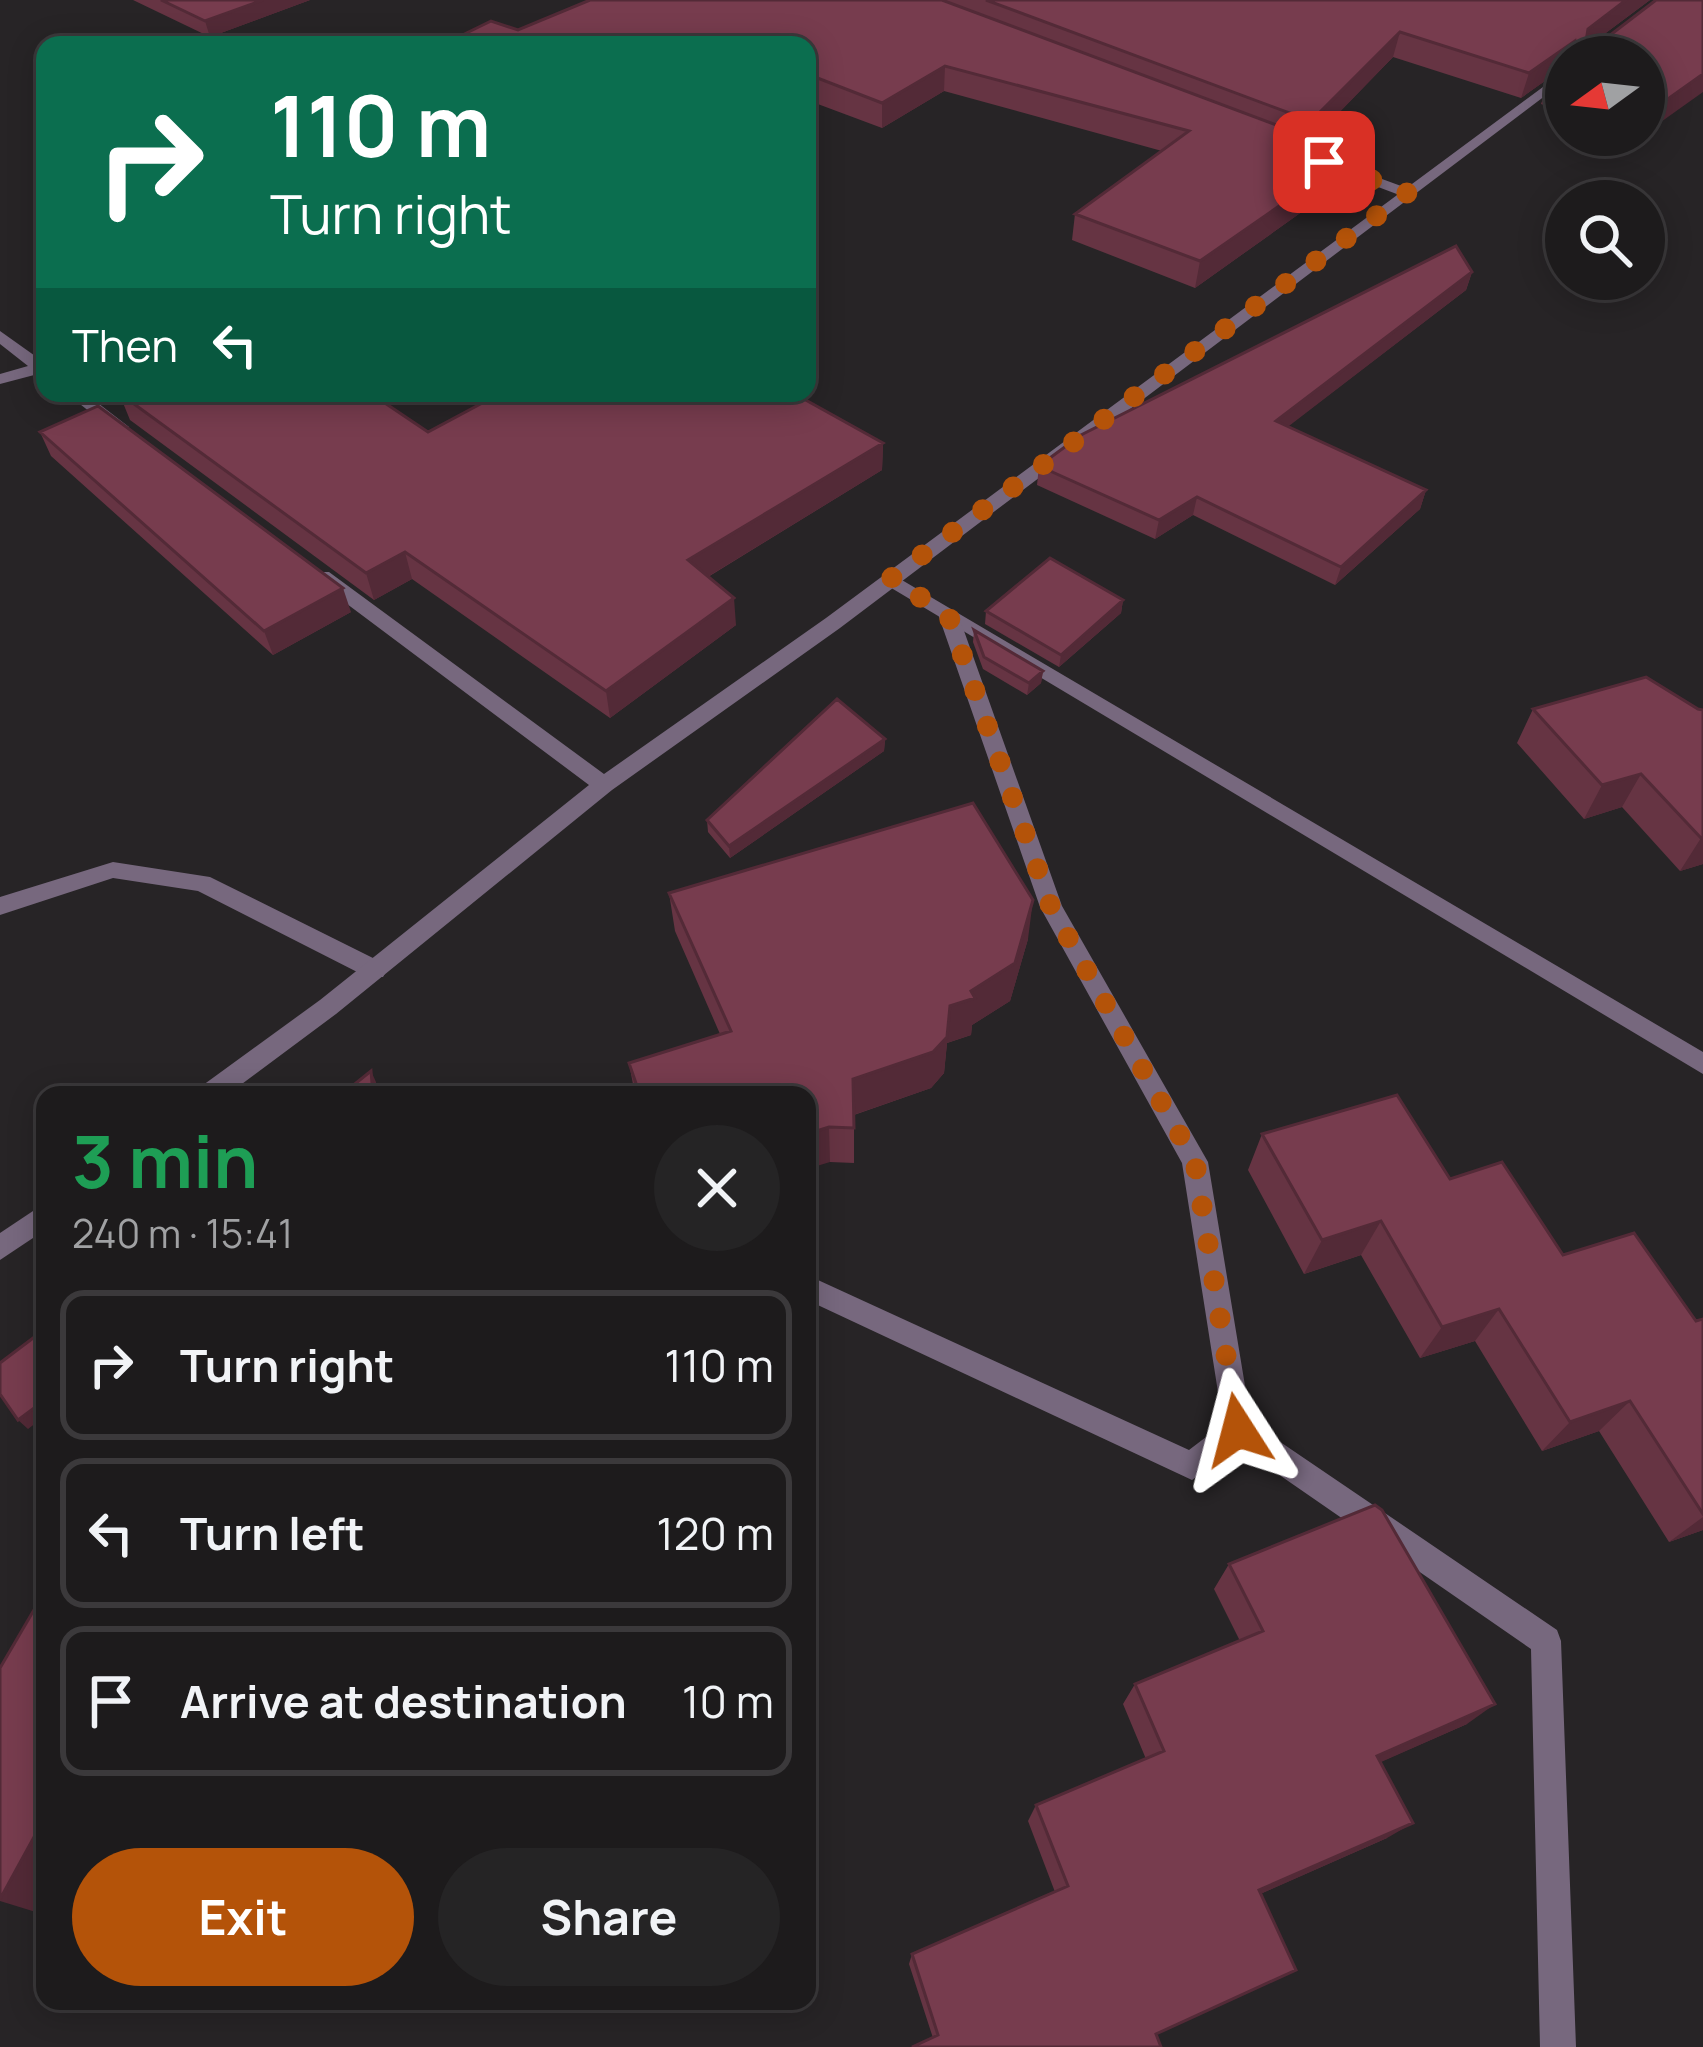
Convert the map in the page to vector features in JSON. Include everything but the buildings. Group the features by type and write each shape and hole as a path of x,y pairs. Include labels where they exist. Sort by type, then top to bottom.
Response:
{"street":[{"path":"220,1086 374,970 604,785 890,579 1545,90"},
{"path":"1297,151 1407,193"},
{"path":"0,336 36,364"},
{"path":"0,380 36,372"},
{"path":"86,402 131,435"},
{"path":"302,561 604,785"},
{"path":"890,579 1703,1064"},
{"path":"948,614 1051,907 1195,1162 1238,1430 1546,1641 1558,2047"},
{"path":"0,906 113,870 202,883 374,970"},
{"path":"0,1248 36,1222"},
{"path":"816,1291 1192,1466 1238,1430"}],"route":[{"path":"1238,1430 1195,1162 1051,907 948,614 890,579 1407,193 1324,162"}]}
